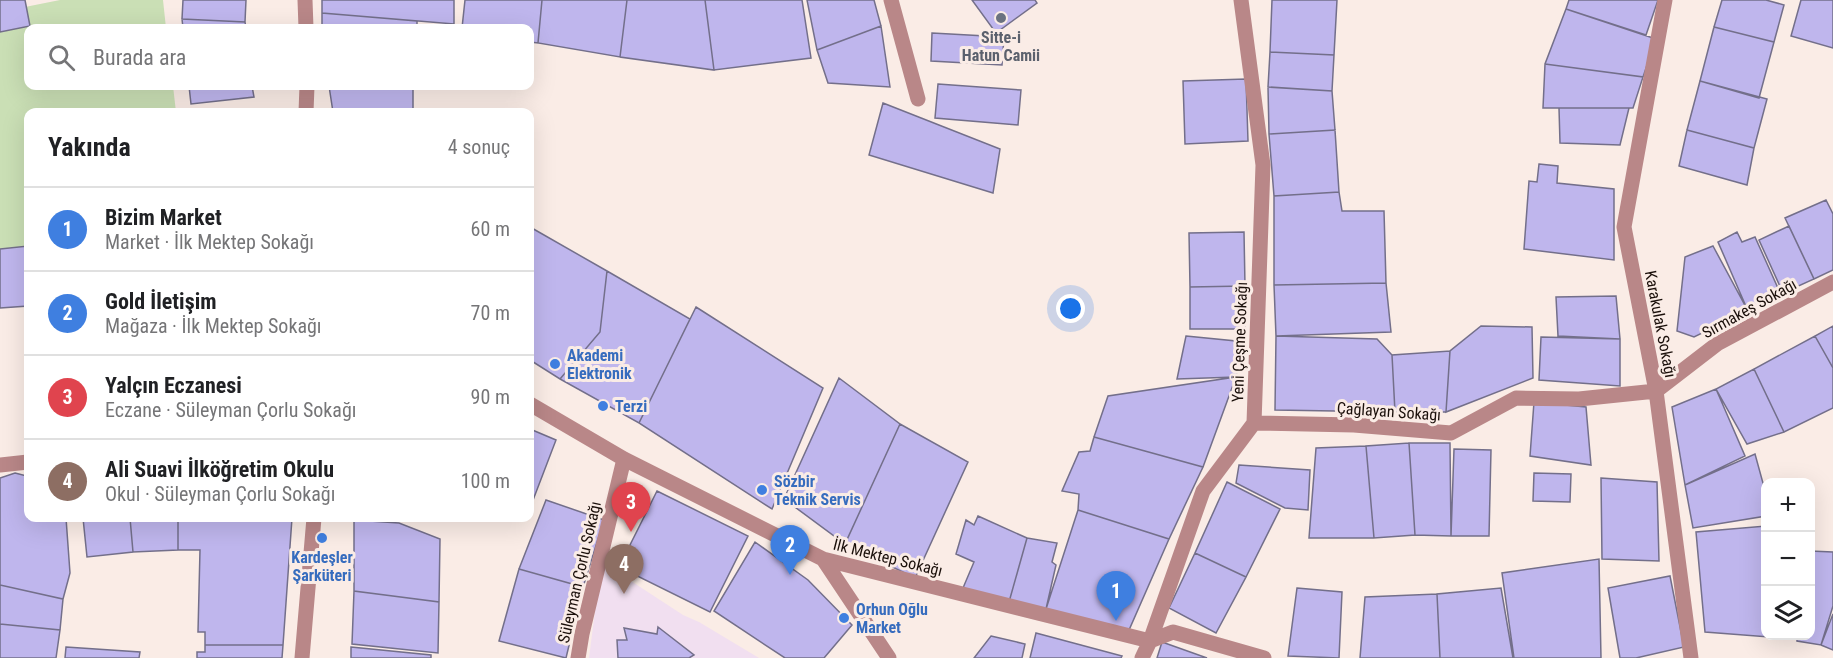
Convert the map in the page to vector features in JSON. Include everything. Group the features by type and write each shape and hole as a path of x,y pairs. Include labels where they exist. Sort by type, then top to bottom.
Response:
{"street":[{"path":"305,0 306,24"},
{"path":"891,0 918,99"},
{"name":"Yeni Çeşme Sokağı","path":"1142,658 1203,491 1254,423 1263,165 1240,0"},
{"name":"Karakulak Sokağı","path":"1665,0 1624,227 1656,391 1691,658"},
{"path":"306,108 307,90"},
{"name":"Sırmakeş Sokağı","path":"1656,391 1718,344 1833,282"},
{"name":"Çağlayan Sokağı","path":"1254,423 1354,425 1450,433 1516,398 1579,399 1656,391"},
{"name":"İlk Mektep Sokağı","path":"534,406 624,459 823,560 1150,641 1173,632 1264,658"},
{"name":"Süleyman Çorlu Sokağı","path":"578,658 624,459"},
{"path":"0,465 24,462"},
{"path":"302,658 314,522"},
{"path":"823,560 889,658"}],"shaded area":[{"path":"608,566 683,615 759,658 589,658 600,572"}],"green space":[{"path":"60,0 163,0 166,24 24,24 24,90 173,90 176,108 24,108 24,254 0,255 0,12"}],"building":[{"path":"0,0 25,0 30,24 0,32"},
{"path":"183,0 246,0 245,22 182,19"},
{"path":"322,0 454,0 454,24 322,13"},
{"path":"465,0 542,0 538,43 534,42 534,24 462,24"},
{"path":"542,0 627,0 620,57 538,43"},
{"path":"627,0 705,0 714,70 620,57"},
{"path":"705,0 802,0 811,58 714,70"},
{"path":"807,0 874,0 881,26 817,50"},
{"name":"Sitte-i Hatun Camii","path":"972,0 1035,0 1037,3 996,33"},
{"path":"1272,0 1337,0 1334,55 1270,52"},
{"path":"1569,0 1658,0 1646,35 1566,9"},
{"path":"1722,0 1766,0 1784,5 1774,42 1714,27"},
{"path":"1801,0 1833,0 1833,48 1791,36"},
{"path":"1566,9 1656,39 1643,77 1545,64"},
{"path":"322,13 417,21 417,24 322,24"},
{"path":"182,19 245,22 245,24 183,24"},
{"path":"881,26 890,87 828,83 817,50"},
{"path":"1714,27 1774,42 1759,98 1700,81"},
{"path":"932,33 1004,37 1002,65 931,61"},
{"path":"1270,52 1334,55 1332,91 1268,87"},
{"path":"1545,64 1643,77 1633,108 1543,108"},
{"path":"1246,79 1248,141 1185,144 1183,81"},
{"path":"1700,81 1767,99 1754,148 1687,130"},
{"path":"938,84 1021,90 1018,125 935,118"},
{"path":"1268,87 1332,91 1335,130 1269,134"},
{"path":"189,90 253,90 254,97 191,104"},
{"path":"330,90 413,90 413,108 332,108"},
{"path":"883,103 1000,149 993,193 869,155"},
{"path":"1559,108 1629,108 1620,145 1560,143"},
{"path":"1335,130 1339,192 1274,196 1269,134"},
{"path":"1687,130 1754,148 1747,185 1679,166"},
{"path":"1539,164 1558,166 1557,183 1614,189 1614,260 1524,249 1529,181 1537,182"},
{"path":"1339,192 1342,211 1384,211 1386,283 1274,285 1274,196"},
{"path":"1826,200 1833,214 1833,270 1814,279 1785,218"},
{"path":"1789,226 1814,279 1783,293 1759,240"},
{"path":"534,229 607,271 600,332 560,379 534,363"},
{"path":"1244,232 1245,286 1190,287 1189,233"},
{"path":"1737,232 1742,242 1755,237 1782,297 1748,311 1718,242"},
{"path":"24,246 24,306 0,308 0,249"},
{"path":"1713,246 1748,311 1694,337 1677,331 1685,257"},
{"path":"607,271 690,319 639,423 560,379 600,332"},
{"path":"1386,283 1391,332 1276,336 1274,285"},
{"path":"1245,286 1245,329 1190,329 1190,287"},
{"path":"1616,296 1620,339 1558,336 1556,297"},
{"path":"696,307 823,388 772,509 639,423"},
{"path":"1481,326 1532,327 1533,378 1446,412 1450,351"},
{"path":"1833,326 1833,368 1815,336"},
{"path":"1186,336 1246,342 1236,377 1177,379"},
{"path":"1276,336 1377,339 1392,355 1395,412 1275,410"},
{"path":"1815,336 1833,368 1833,408 1784,432 1754,369"},
{"path":"1541,337 1620,339 1620,386 1539,380"},
{"path":"1450,351 1446,412 1395,412 1392,355"},
{"path":"1754,369 1784,432 1747,444 1716,389"},
{"path":"1236,377 1203,467 1094,437 1108,396"},
{"path":"839,378 900,424 845,544 784,499"},
{"path":"1716,389 1745,456 1685,485 1672,407"},
{"path":"1534,402 1586,407 1591,465 1530,456"},
{"path":"900,424 968,462 915,578 845,544"},
{"path":"534,431 556,440 534,498"},
{"path":"1094,437 1203,467 1169,539 1078,510 1079,494 1062,491 1079,452 1090,451"},
{"path":"1409,443 1450,443 1451,536 1415,535"},
{"path":"1409,443 1415,535 1374,538 1366,446"},
{"path":"1366,446 1374,538 1309,538 1316,448"},
{"path":"1454,449 1491,450 1489,536 1451,536"},
{"path":"1755,454 1762,478 1761,517 1693,528 1685,485"},
{"path":"1239,465 1310,470 1308,510 1285,508 1236,483"},
{"path":"15,473 24,475 24,522 66,522 70,573 63,599 0,585 0,478"},
{"path":"1534,473 1571,474 1570,502 1533,501"},
{"path":"1601,478 1657,482 1659,561 1602,559"},
{"path":"1227,482 1280,509 1246,577 1195,553"},
{"path":"657,491 748,536 710,612 619,567"},
{"path":"546,500 604,520 583,587 519,569"},
{"path":"1078,510 1169,539 1129,630 1046,609"},
{"path":"978,516 1027,538 1009,602 963,588 974,562 956,554 966,520 974,525"},
{"path":"83,522 130,522 133,552 87,557"},
{"path":"130,522 178,522 178,550 133,552"},
{"path":"178,522 292,522 283,645 205,645 205,632 198,632 200,550 178,550"},
{"path":"354,522 399,523 440,539 439,602 354,591"},
{"path":"1761,526 1761,636 1705,632 1696,532"},
{"path":"1027,538 1057,543 1052,562 1056,565 1046,609 1009,602"},
{"path":"755,542 808,580 852,625 824,658 785,658 714,611"},
{"path":"1815,551 1833,552 1833,606 1821,645 1797,641 1815,640"},
{"path":"1195,553 1246,577 1216,633 1169,608"},
{"path":"1599,559 1601,658 1514,658 1502,573"},
{"path":"519,569 583,587 566,658 499,641"},
{"path":"1670,576 1684,647 1636,658 1620,658 1608,588"},
{"path":"0,585 63,599 60,630 0,624"},
{"path":"1297,588 1342,592 1339,658 1288,656"},
{"path":"1501,588 1513,658 1440,658 1437,594"},
{"path":"354,591 439,602 438,653 352,644"},
{"path":"1437,594 1440,658 1360,658 1365,597"},
{"path":"1833,614 1833,650 1821,645"},
{"path":"0,624 60,630 56,658 0,658"},
{"path":"658,627 694,655 689,658 618,658 617,640 627,640 624,628 657,634"},
{"path":"1036,633 1122,656 1121,658 1030,658"},
{"path":"991,636 1025,644 1022,658 974,658"},
{"path":"1162,642 1207,658 1157,658"},
{"path":"205,645 283,645 282,658 197,658 197,652 205,652"},
{"path":"66,647 140,652 139,658 65,658"},
{"path":"351,647 431,655 431,658 351,658"}],"place":[{"name":"Sitte-i Hatun Camii","path":"1001,18"},
{"name":"Akademi Elektronik","path":"555,364"},
{"name":"Terzi","path":"603,406"},
{"name":"Sözbir Teknik Servis","path":"762,490"},
{"name":"Yalçın Eczanesi","path":"631,532"},
{"name":"Kardeşler Şarküteri","path":"322,538"},
{"name":"Gold İletişim","path":"790,575"},
{"name":"Ali Suavi İlköğretim Okulu","path":"624,594"},
{"name":"Orhun Oğlu Market","path":"844,618"},
{"name":"Bizim Market","path":"1116,621"}]}
